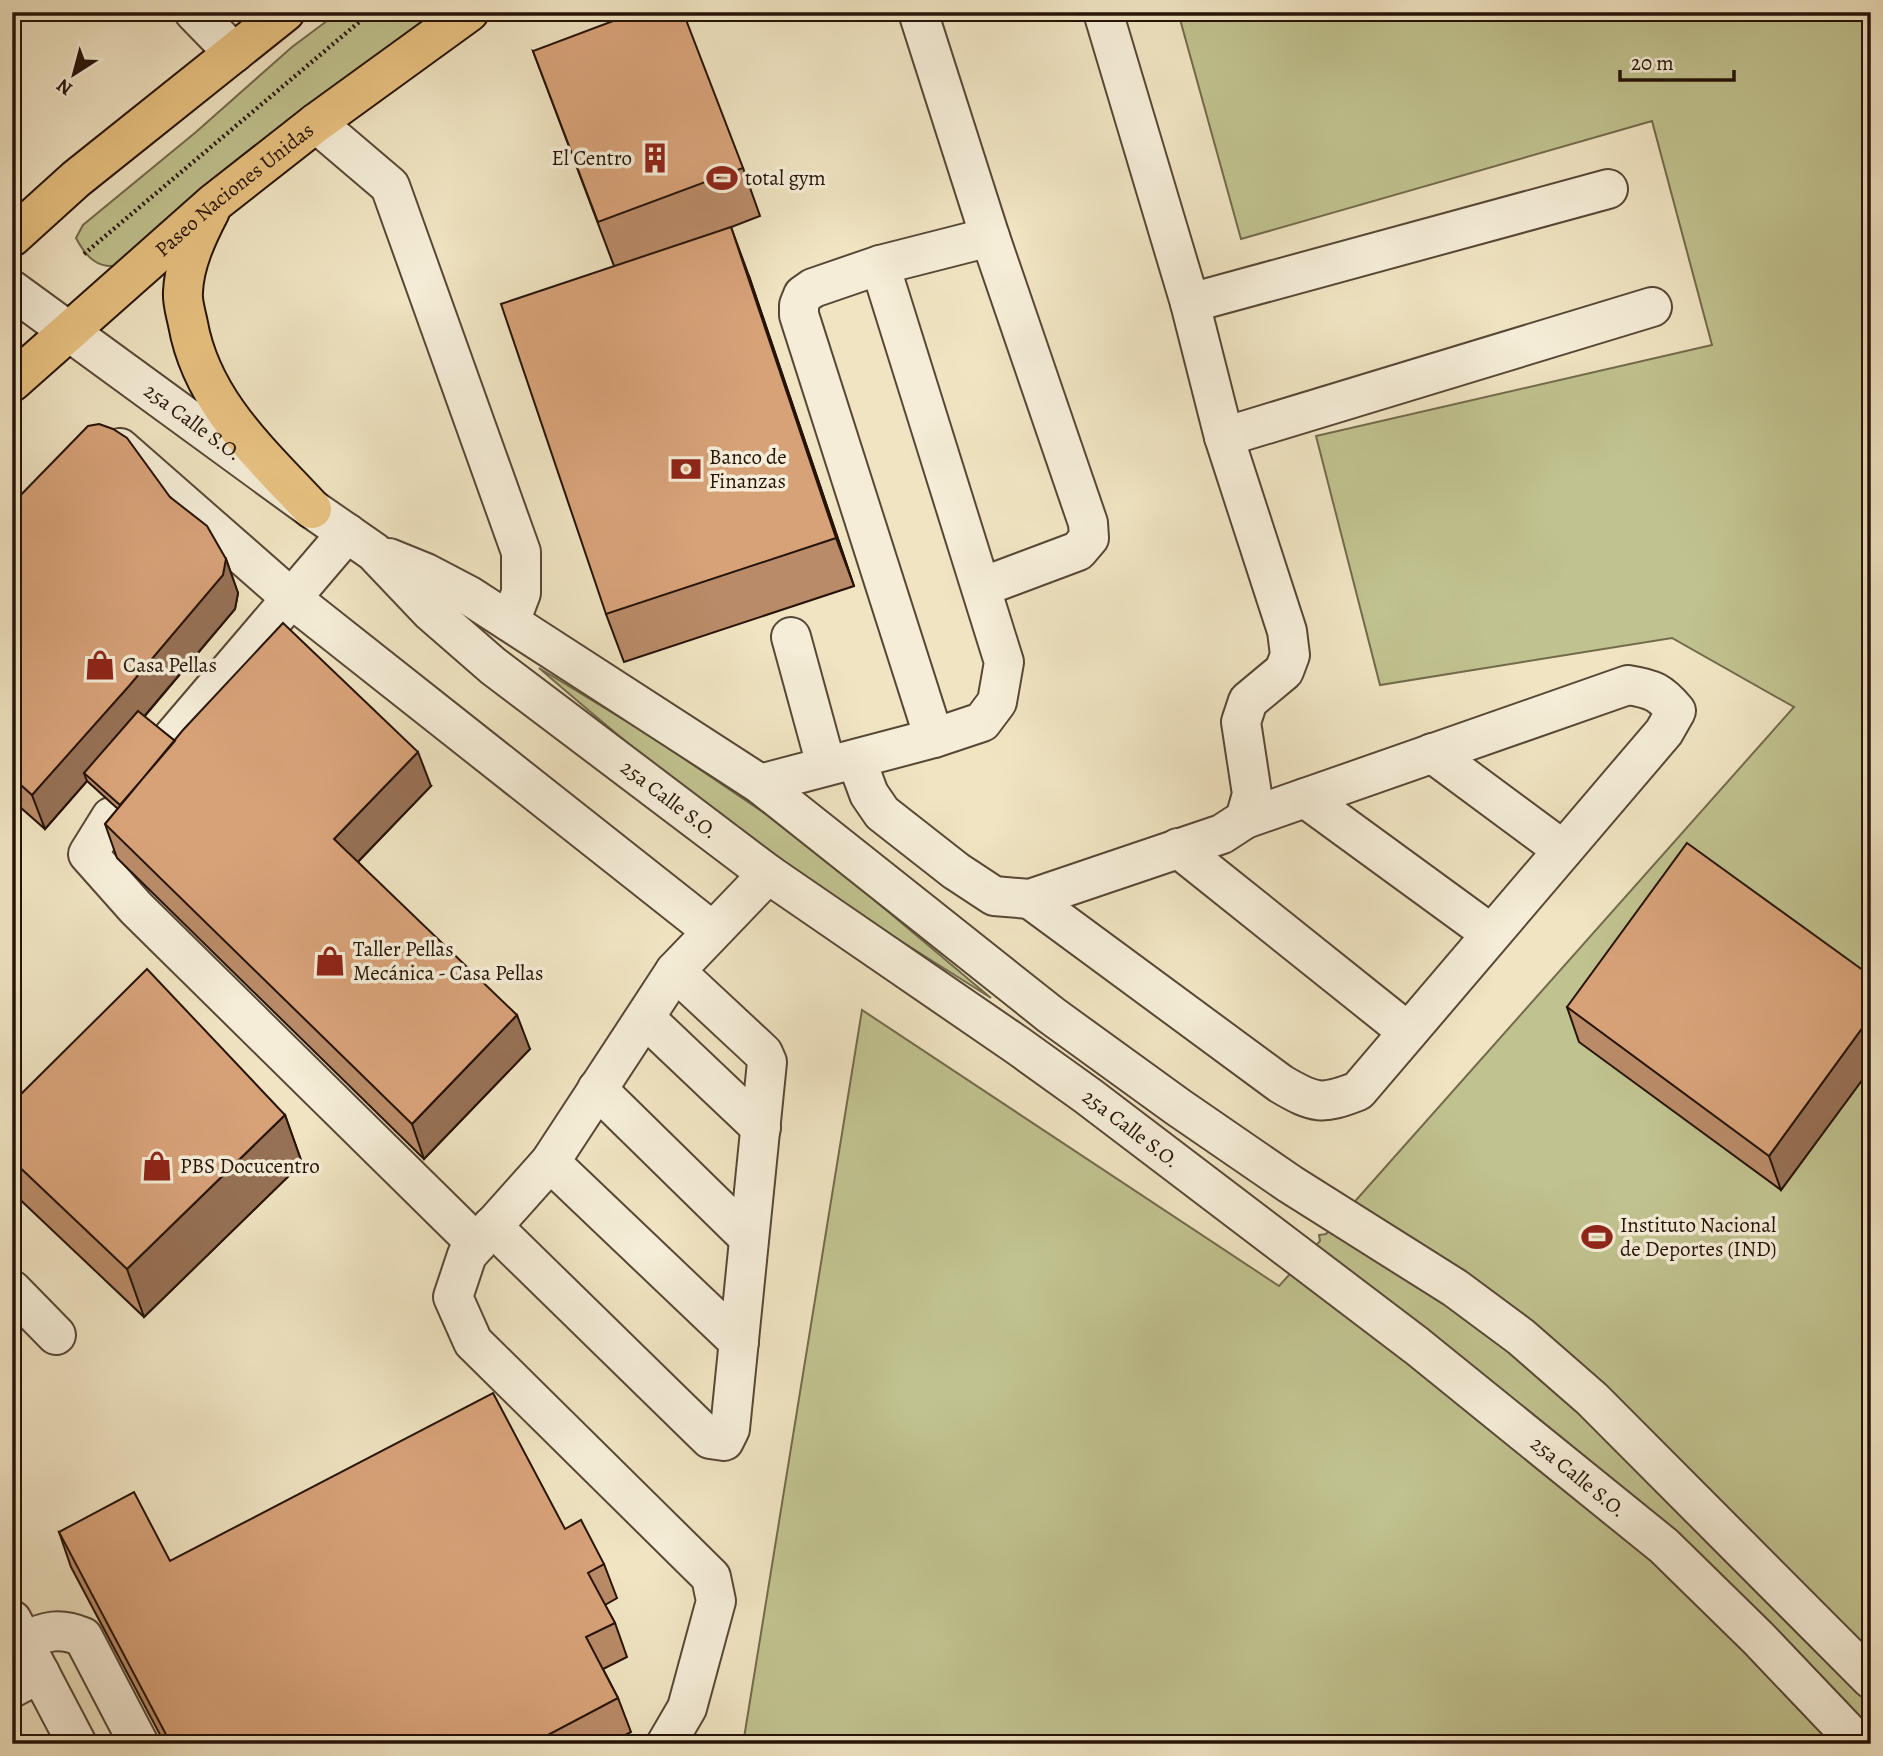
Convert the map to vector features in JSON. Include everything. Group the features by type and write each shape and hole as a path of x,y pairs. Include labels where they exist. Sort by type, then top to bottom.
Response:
{"main road":[{"path":"12,237 76,179 285,12"},
{"name":"Paseo Naciones Unidas","path":"12,382 214,202 469,12"},
{"path":"214,202 200,229 187,267 183,294 191,342 205,378 231,421 312,509"}],"street":[{"path":"194,12 234,53"},
{"path":"918,12 990,237 1088,523 1088,538 1078,551 982,587"},
{"path":"1103,12 1189,303 1224,437 1287,631 1290,655 1284,671 1248,701 1241,722 1252,794 1245,818"},
{"path":"316,124 390,186 521,552 521,593 510,622"},
{"path":"1189,303 1608,189"},
{"path":"934,738 799,315 799,305 803,295 813,288 880,265 990,237"},
{"path":"760,784 934,738 982,722 996,702 1004,662 880,265"},
{"name":"25a Calle S.O.","path":"12,290 361,542 468,595 760,784 1051,1015 1290,1184 1446,1282 1521,1337 1592,1399 1871,1679"},
{"path":"1224,437 1652,307"},
{"path":"88,452 111,440 291,598 711,930"},
{"path":"173,737 291,598 361,542"},
{"name":"25a Calle S.O.","path":"361,542 431,612 493,666 768,874 1017,1045 1417,1346 1664,1546 1758,1637 1859,1744"},
{"path":"791,637 841,762 882,813 956,871 994,896 1030,898 1222,834 1245,818 1628,685 1650,689 1664,696 1676,711 1664,732 1357,1091 1331,1101 1307,1099 1281,1084 1030,898"},
{"path":"1432,753 1563,850"},
{"path":"1305,798 1490,933"},
{"path":"111,817 88,854 136,908 484,1235 710,1439 724,1441 730,1429 767,1062 763,1053 675,971"},
{"path":"1178,848 1408,1032"},
{"path":"666,1744 687,1709 691,1695 716,1601 711,1577 473,1342 453,1297 467,1255 550,1162 675,971 711,930 768,874"},
{"path":"645,1018 761,1128"},
{"path":"597,1089 749,1238"},
{"path":"550,1162 739,1342"},
{"path":"12,1290 56,1335"},
{"path":"1664,1546 1702,1507"},
{"path":"77,1744 22,1655 44,1632 67,1630 83,1637 139,1744"}],"path":[{"path":"84,254 371,12"}],"green space":[{"path":"339,12 447,12 120,265 99,264 84,251 76,238 83,225 196,132 292,47"},
{"name":"Instituto Nacional de Deportes (IND)","path":"1178,12 1871,12 1871,1744 743,1744 862,1010 1279,1286 1320,1241 1319,1235 1326,1234 1794,707 1672,638 1380,685 1316,436 1712,345 1652,121 1241,239"},
{"path":"539,668 649,735 797,835 991,998 836,899 721,818"}],"building":[{"name":"El Centro","path":"637,12 683,12 743,168 598,222 533,51"},
{"name":"Banco de Finanzas","path":"731,227 836,538 606,614 501,304"},
{"name":"Casa Pellas","path":"99,424 127,438 170,497 207,526 226,559 223,575 32,795 12,777 12,504 88,426"},
{"name":"Taller Pellas Mecánica - Casa Pellas","path":"283,623 418,752 334,839 517,1015 412,1124 105,824 183,730"},
{"path":"138,711 175,741 120,805 84,773"},
{"path":"1687,843 1871,976 1871,1016 1769,1156 1567,1007"},
{"name":"PBS Docucentro","path":"147,969 285,1115 127,1269 12,1160 12,1103"},
{"path":"493,1393 565,1529 581,1520 604,1564 588,1573 615,1623 586,1637 618,1698 531,1744 171,1744 59,1532 134,1492 170,1561"}],"place":[{"name":"El Centro","path":"655,158"},
{"name":"total gym","path":"722,178"},
{"name":"Banco de Finanzas","path":"686,469"},
{"name":"Casa Pellas","path":"100,665"},
{"name":"Taller Pellas Mecánica - Casa Pellas","path":"330,961"},
{"name":"PBS Docucentro","path":"157,1166"},
{"name":"Instituto Nacional de Deportes (IND)","path":"1597,1237"}]}
